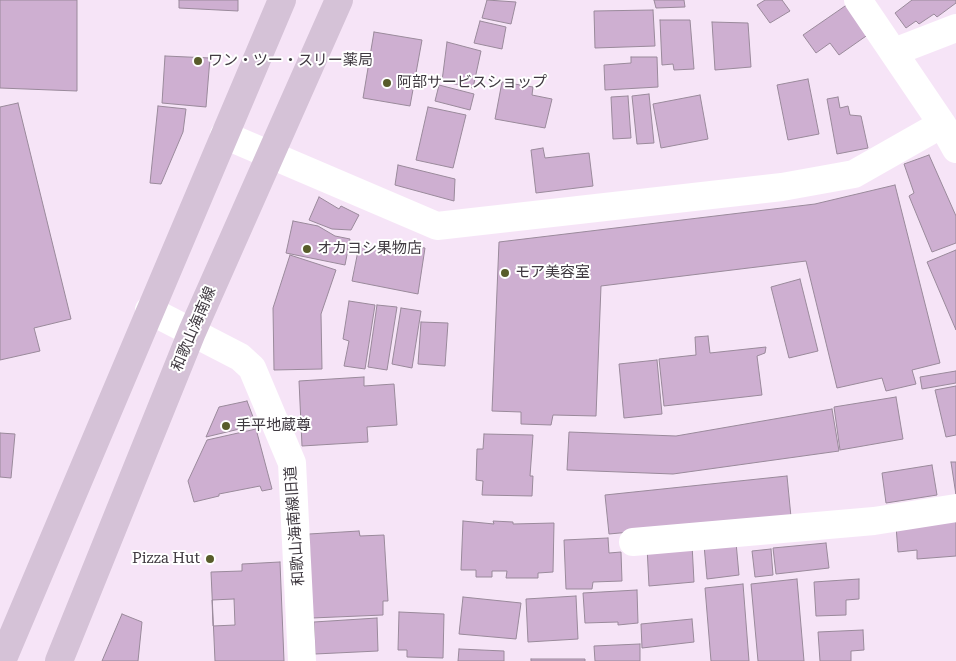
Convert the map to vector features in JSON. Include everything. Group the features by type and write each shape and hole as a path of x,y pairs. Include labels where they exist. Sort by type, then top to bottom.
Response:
{"main road":[{"path":"2,661 149,310 282,0"},
{"name":"和歌山海南線","path":"59,661 192,332 339,0"}],"street":[{"path":"858,0 942,124 956,149"},
{"path":"894,52 956,28"},
{"path":"224,135 437,226 782,188 854,174 942,124"},
{"name":"和歌山海南線旧道","path":"149,310 240,357 252,368 292,463 302,661"},
{"path":"633,542 874,521 956,508"}],"building":[{"path":"0,0 77,0 77,91 0,88"},
{"path":"179,0 238,0 238,11 179,8"},
{"path":"487,0 516,2 511,24 482,18"},
{"path":"654,0 684,0 685,7 656,8"},
{"path":"765,0 782,0 790,11 770,23 757,5"},
{"path":"912,0 956,0 956,3 937,17 934,14 919,24 916,21 906,28 895,13"},
{"path":"848,4 869,34 839,55 830,43 816,53 803,35"},
{"path":"653,10 655,46 595,48 594,11"},
{"path":"660,20 690,20 694,69 674,70 673,64 662,65"},
{"path":"480,21 506,27 502,49 474,43"},
{"path":"712,22 748,23 751,67 715,70"},
{"path":"374,32 422,40 410,106 363,98"},
{"path":"447,42 481,51 473,88 442,81"},
{"path":"165,56 210,58 206,107 162,103"},
{"path":"631,57 657,57 658,87 605,90 604,65 631,63"},
{"path":"808,79 819,134 788,140 777,85"},
{"path":"502,82 533,87 532,95 552,99 545,128 495,119"},
{"path":"439,85 474,94 470,110 435,101"},
{"path":"649,94 654,143 637,144 632,96"},
{"path":"700,95 708,139 661,148 653,104"},
{"path":"628,96 631,138 613,139 611,97"},
{"path":"838,97 840,108 848,106 850,115 861,116 868,148 837,154 827,99"},
{"path":"18,103 71,319 34,328 40,351 0,360 0,107"},
{"path":"158,106 186,109 183,132 161,184 150,183"},
{"path":"428,107 466,115 453,168 416,160"},
{"path":"543,148 545,158 589,153 593,186 536,193 531,150"},
{"path":"929,155 956,216 956,243 932,252 909,196 914,193 904,164"},
{"path":"398,165 455,179 454,201 395,185"},
{"path":"895,185 940,363 912,370 916,384 886,391 882,378 837,388 806,261 601,286 596,416 553,415 551,425 521,424 521,412 492,411 499,242 815,204"},
{"path":"319,197 339,209 341,206 359,215 351,230 332,229 309,220"},
{"path":"293,221 318,226 335,236 350,239 345,265 286,253"},
{"path":"359,246 406,253 408,246 425,248 418,294 352,281"},
{"path":"956,250 956,330 927,262"},
{"path":"290,255 336,270 321,314 322,369 274,370 273,308"},
{"path":"800,279 818,351 789,358 771,287"},
{"path":"349,301 375,305 365,369 344,366 349,341 343,339"},
{"path":"377,305 397,307 387,370 368,367"},
{"path":"401,308 421,311 412,368 392,364"},
{"path":"421,322 448,323 445,366 418,364"},
{"path":"708,336 710,353 766,347 765,353 757,356 762,395 664,406 659,359 696,355 695,337"},
{"path":"657,360 662,414 624,418 619,364"},
{"path":"956,371 956,383 922,389 920,377"},
{"path":"364,377 364,386 394,384 397,425 367,427 368,442 302,446 299,381"},
{"path":"956,386 956,435 946,437 935,390"},
{"path":"896,397 903,439 840,450 834,407"},
{"path":"247,401 256,425 206,437 219,407"},
{"path":"832,409 839,451 673,474 567,470 569,432 676,436"},
{"path":"256,429 272,489 262,491 260,486 219,494 219,496 194,502 188,481 207,440"},
{"path":"0,433 15,434 11,478 0,477"},
{"path":"484,434 533,435 530,476 533,476 532,496 482,495 483,481 476,480 477,449 483,449"},
{"path":"951,462 956,462 956,495"},
{"path":"932,465 937,495 886,503 882,473"},
{"path":"787,476 791,517 609,534 605,495"},
{"path":"956,520 956,556 917,559 917,550 898,552 896,526"},
{"path":"463,521 494,524 493,521 513,522 513,524 554,523 553,572 538,573 538,578 506,578 507,571 492,571 492,577 476,577 476,570 461,570"},
{"path":"359,531 360,536 384,535 388,601 383,601 383,615 312,618 309,534"},
{"path":"608,538 609,553 621,552 622,581 593,582 592,589 566,589 564,540"},
{"path":"736,542 739,575 707,579 704,545"},
{"path":"826,543 829,568 776,574 773,548"},
{"path":"692,544 694,582 649,586 647,547"},
{"path":"771,549 773,575 755,577 752,551"},
{"path":"280,562 284,661 215,661 211,572 242,571 242,564"},
{"path":"797,579 804,661 758,661 751,584"},
{"path":"859,579 859,599 846,600 846,615 816,616 814,582"},
{"path":"743,584 749,661 711,661 705,588"},
{"path":"637,590 638,623 618,625 618,622 585,623 583,593"},
{"path":"576,596 578,639 528,642 526,599"},
{"path":"463,597 521,603 516,639 459,634"},
{"path":"234,599 235,625 213,626 212,600"},
{"path":"399,612 444,614 443,658 407,657 407,650 398,650"},
{"path":"122,614 142,622 138,661 102,661"},
{"path":"377,618 378,651 315,654 314,622"},
{"path":"692,619 694,642 642,648 641,624"},
{"path":"863,630 864,650 851,651 851,661 820,661 818,632"},
{"path":"640,644 640,661 595,661 594,646"},
{"path":"459,649 504,651 504,661 458,661"},
{"path":"531,659 585,659 585,661 531,661"}],"place":[{"name":"ワン・ツー・スリー薬局","path":"198,61"},
{"name":"阿部サービスショップ","path":"387,83"},
{"name":"オカヨシ果物店","path":"307,249"},
{"name":"モア美容室","path":"505,273"},
{"name":"手平地蔵尊","path":"226,426"},
{"name":"Pizza Hut","path":"210,559"}]}
